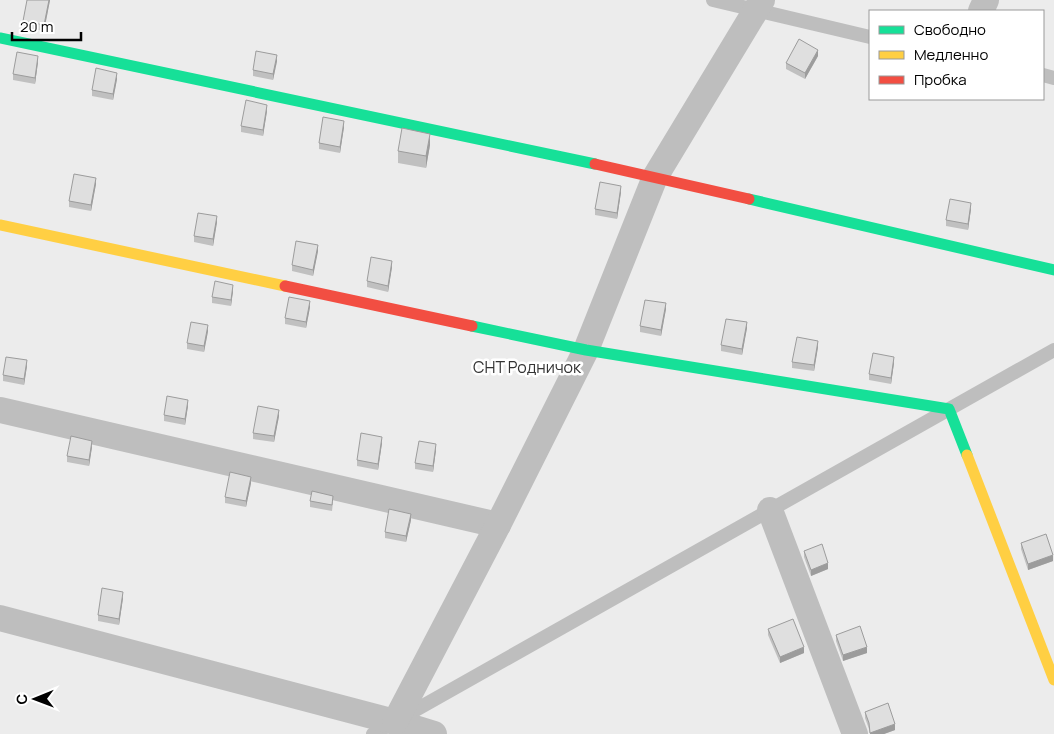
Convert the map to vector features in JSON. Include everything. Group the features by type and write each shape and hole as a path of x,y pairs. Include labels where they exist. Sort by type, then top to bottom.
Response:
{"street":[{"path":"384,728 498,525 586,350 655,177 759,6"},
{"path":"0,38 655,177 1054,270"},
{"path":"0,225 586,350 949,409 1054,680"},
{"path":"0,410 498,525"},
{"path":"770,510 855,734"},
{"path":"0,618 384,728 434,734"}],"lane":[{"path":"713,0 759,6 869,37"},
{"path":"384,728 1054,350"}],"green space":[{"name":"СНТ Родничок","path":"0,0 1054,0 1054,734 0,734"}],"building":[{"path":"27,0 49,0 44,25 23,21"},
{"path":"799,39 818,50 805,73 786,63"},
{"path":"256,51 277,55 273,74 253,70"},
{"path":"17,52 38,56 35,78 13,74"},
{"path":"96,68 117,73 113,94 92,90"},
{"path":"246,100 267,105 263,130 241,126"},
{"path":"323,117 344,121 340,147 319,143"},
{"path":"402,128 430,134 426,156 398,151"},
{"path":"74,174 96,178 91,205 69,201"},
{"path":"600,182 621,186 617,213 595,209"},
{"path":"950,199 971,203 968,224 946,220"},
{"path":"198,213 217,216 213,239 194,236"},
{"path":"296,241 318,245 313,270 292,265"},
{"path":"371,257 392,261 388,286 367,281"},
{"path":"215,281 233,285 231,300 212,297"},
{"path":"289,297 310,301 306,322 285,318"},
{"path":"645,300 666,303 661,330 640,326"},
{"path":"726,319 747,322 742,349 721,345"},
{"path":"191,322 208,325 204,346 187,343"},
{"path":"797,337 818,341 814,365 792,362"},
{"path":"873,353 894,357 891,378 869,374"},
{"path":"6,357 27,360 24,379 3,375"},
{"path":"167,396 188,400 185,419 164,415"},
{"path":"258,406 279,410 274,436 253,433"},
{"path":"361,433 382,437 378,464 357,460"},
{"path":"71,436 92,441 89,460 67,456"},
{"path":"419,441 436,444 433,466 415,463"},
{"path":"230,472 251,477 246,501 225,497"},
{"path":"312,491 333,496 332,505 310,501"},
{"path":"389,509 411,514 406,536 385,532"},
{"path":"1046,534 1053,555 1028,564 1021,543"},
{"path":"822,544 828,563 811,570 804,551"},
{"path":"102,588 123,592 119,619 98,615"},
{"path":"793,619 804,647 780,657 768,629"},
{"path":"860,626 867,647 843,655 836,635"},
{"path":"888,703 895,724 870,733 865,712"}],"traffic: fast":[{"path":"0,38 595,164"},
{"path":"749,199 1054,270"},
{"path":"472,326 586,350 949,409 967,455"}],"traffic: slow":[{"path":"0,225 285,286"},
{"path":"967,455 1054,680"}],"traffic: jam":[{"path":"595,164 749,199"},
{"path":"285,286 472,326"}]}
